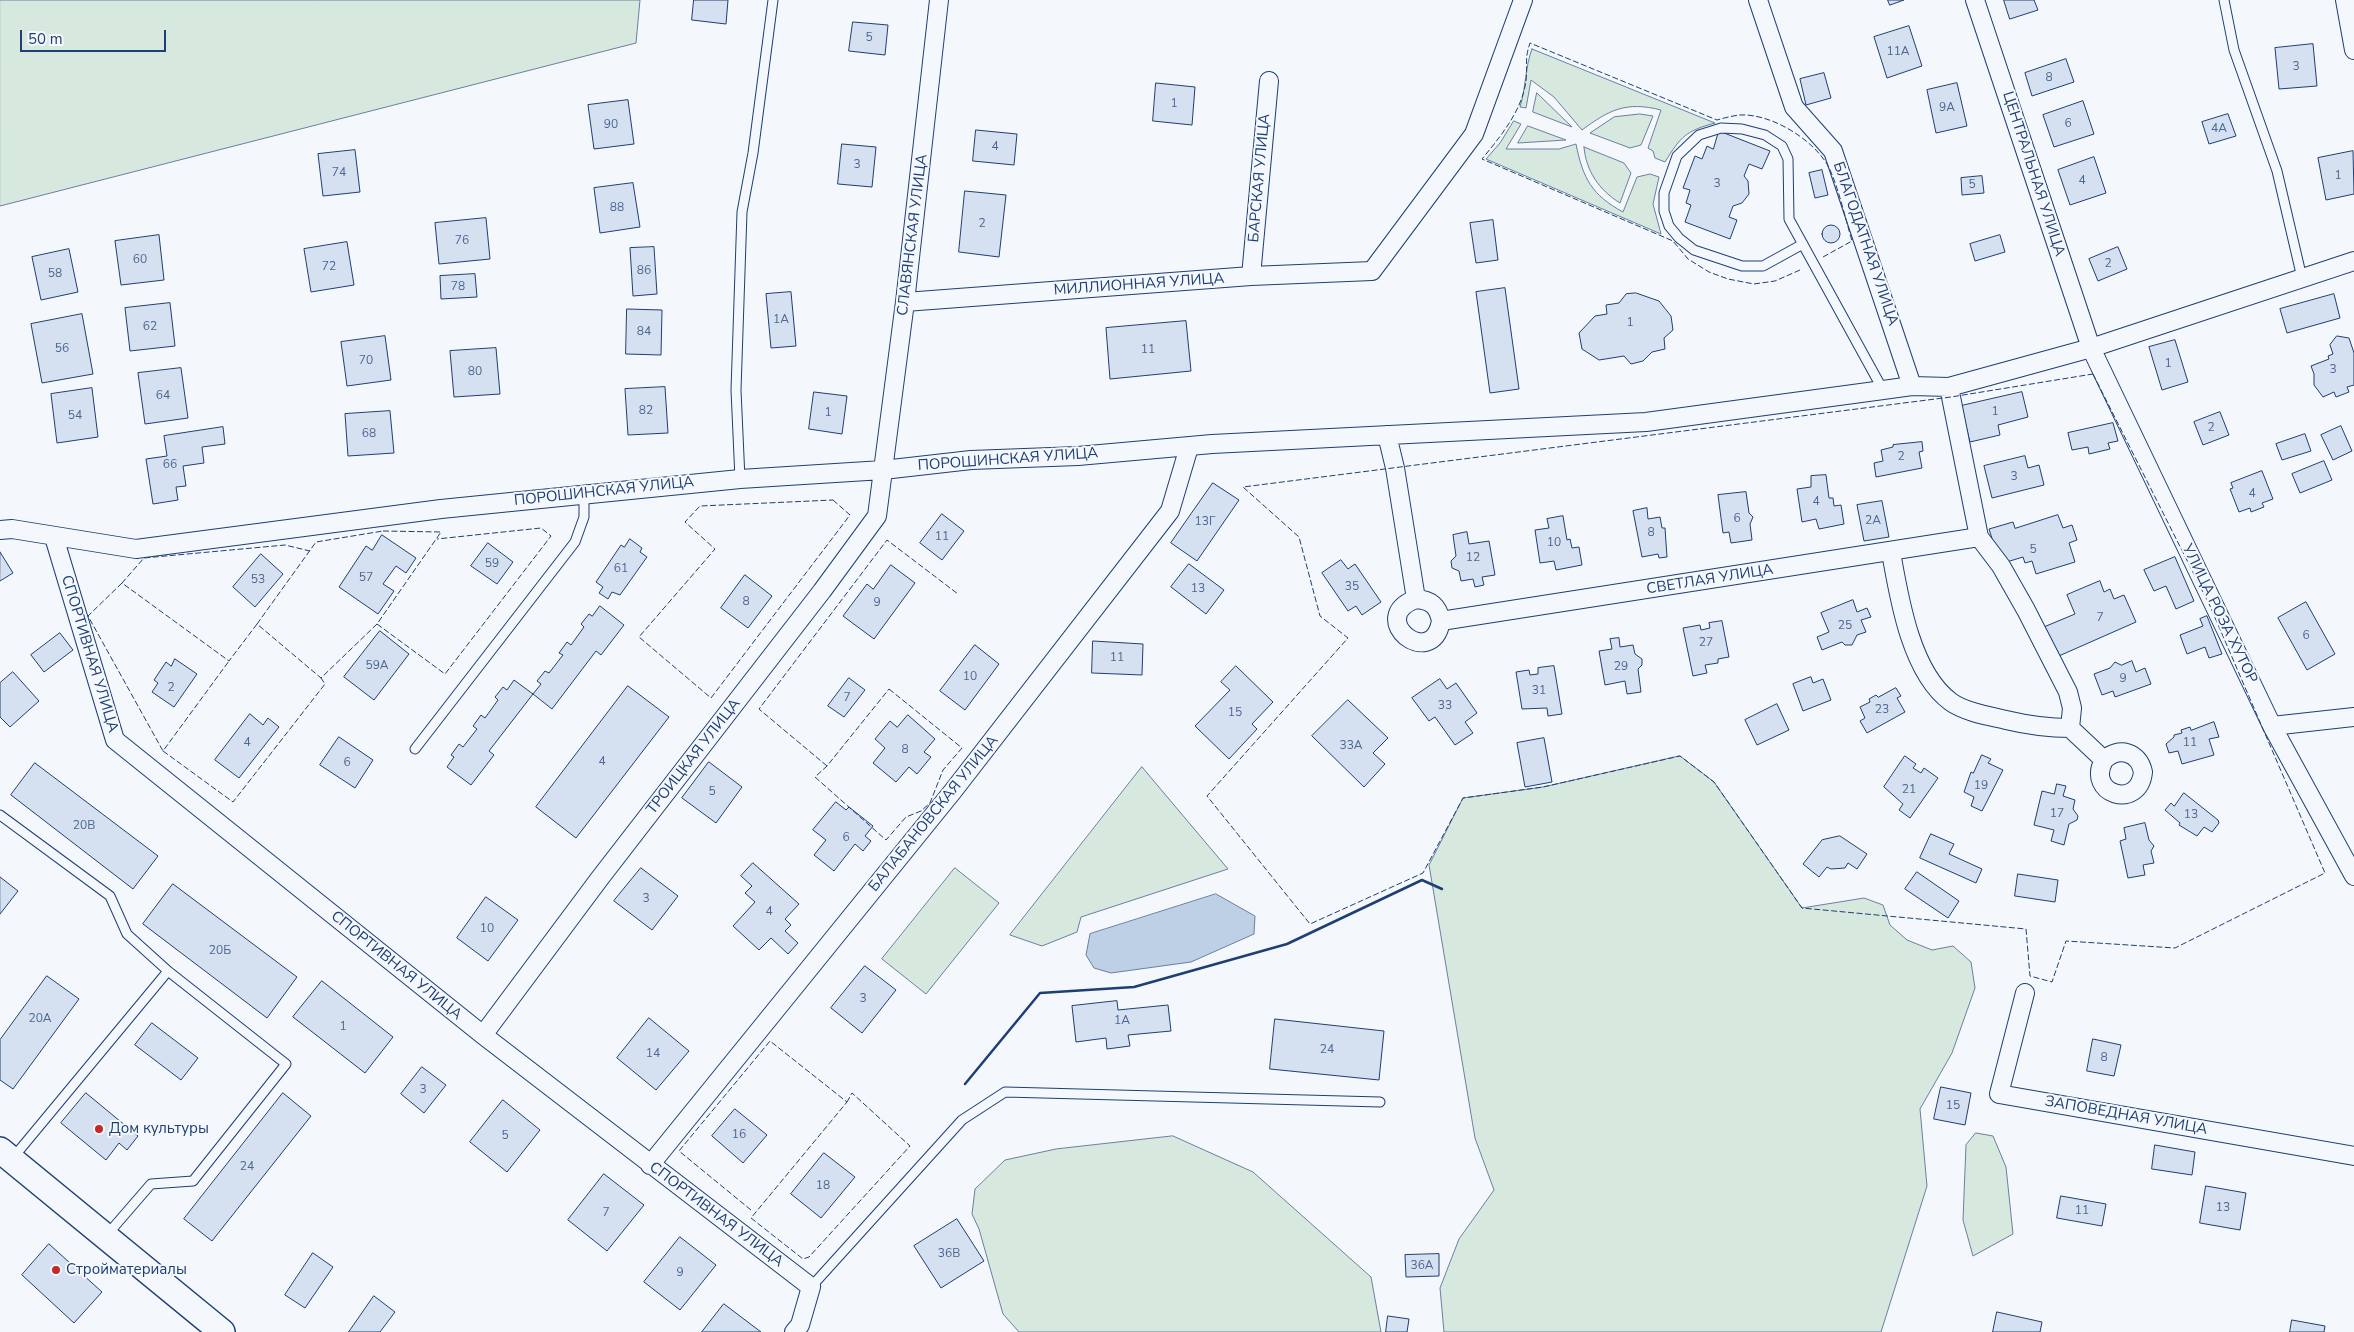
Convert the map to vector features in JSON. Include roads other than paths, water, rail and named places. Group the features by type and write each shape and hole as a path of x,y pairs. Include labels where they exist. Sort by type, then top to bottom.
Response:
{"street":[{"name":"СЛАВЯНСКАЯ УЛИЦА","path":"883,470 905,302 939,0"},
{"name":"МИЛЛИОННАЯ УЛИЦА","path":"905,302 1251,276 1372,271 1474,134 1523,0"},
{"name":"БЛАГОДАТНАЯ УЛИЦА","path":"1758,0 1794,107 1834,152 1912,386"},
{"name":"ЦЕНТРАЛЬНАЯ УЛИЦА","path":"1975,0 2091,348"},
{"path":"2345,0 2354,50"},
{"name":"БАРСКАЯ УЛИЦА","path":"1251,276 1269,80"},
{"name":"ПОРОШИНСКАЯ УЛИЦА","path":"0,530 12,529 136,549 441,509 740,478 883,470 971,460 1078,456 1212,444 1646,422 1912,386 1949,387 2091,348 2354,261"},
{"name":"УЛИЦА РОЗА ХУТОР","path":"2091,348 2272,726 2354,876"},
{"path":"1949,387 1979,537 2001,566 2068,692 2072,708 2070,728"},
{"path":"1387,435 1395,468 1416,599"},
{"name":"БАЛАБАНОВСКАЯ УЛИЦА","path":"650,1165 953,792 1170,511 1189,447"},
{"name":"ТРОИЦКАЯ УЛИЦА","path":"483,1035 600,878 822,591 877,516 883,470"},
{"name":"СПОРТИВНАЯ УЛИЦА","path":"54,537 115,740 483,1035 811,1287"},
{"name":"СВЕТЛАЯ УЛИЦА","path":"1441,621 1979,537"},
{"path":"1891,552 1902,610 1928,677 1939,692 1952,703 1996,718 2049,728 2070,728 2104,760"},
{"path":"1416,599 1432,603 1440,612 1441,621 1440,628 1431,639 1417,642 1404,637 1400,630 1398,617 1402,606 1416,599"},
{"path":"2272,726 2354,716"},
{"name":"ЗАПОВЕДНАЯ УЛИЦА","path":"2025,993 1999,1094 2354,1156"},
{"path":"6,1155 222,1332"},
{"path":"794,1332 800,1325 811,1287"}],"lane":[{"path":"740,478 736,390 742,212 753,153 773,0"},
{"path":"2224,0 2234,50 2277,172 2302,278"},
{"path":"1803,244 1763,266 1742,266 1694,250 1679,238 1669,226 1664,211 1664,193 1677,156 1699,135 1721,128 1742,129 1766,135 1782,146 1788,160 1789,219 1803,244 1883,390"},
{"path":"415,749 575,542 584,517 584,494"},
{"path":"0,815 110,896 127,934 168,971 286,1064 193,1180 151,1184 106,1236"},
{"path":"6,1155 168,971"},
{"path":"811,1287 962,1120 1005,1092 1380,1102"}],"water":[{"path":"1216,894 1255,916 1254,934 1191,962 1111,973 1094,968 1086,955 1090,934"}],"place":[{"name":"Дом культуры","path":"99,1129"},
{"name":"Стройматериалы","path":"56,1270"}]}
